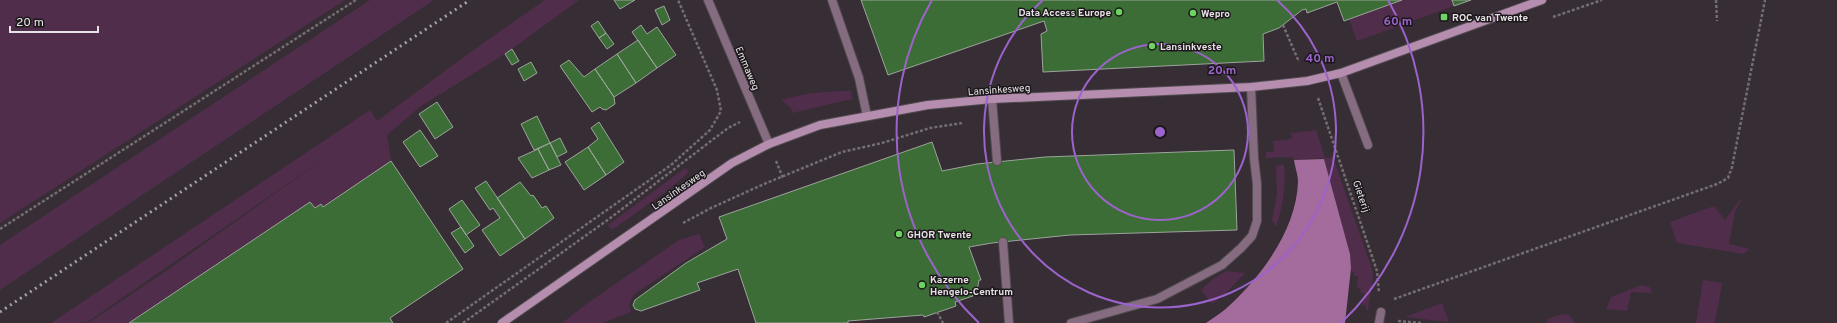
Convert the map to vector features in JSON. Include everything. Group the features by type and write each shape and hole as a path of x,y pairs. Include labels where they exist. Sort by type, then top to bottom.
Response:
{"main road":[{"name":"Lansinkesweg","path":"504,323 732,163 769,144 820,125 928,105 992,99 1251,87 1307,81 1341,73 1542,0"}],"street":[{"name":"Emmaweg","path":"708,0 769,144"},
{"path":"832,0 859,78 867,116"},
{"path":"1341,73 1368,145"},
{"path":"1071,323 1158,299 1222,265 1242,248 1252,236 1257,221 1257,184 1254,158 1251,87"},
{"path":"992,99 997,161"},
{"path":"1003,242 1009,323"},
{"path":"1380,323 1381,312"}],"path":[{"path":"0,229 356,0"},
{"path":"446,323 671,165 710,130 721,111 717,90 678,0"},
{"path":"1716,0 1717,21"},
{"path":"1381,312 1393,300 1710,187 1728,178 1732,167 1765,0"},
{"name":"Gieterij","path":"1283,25 1307,81 1319,100 1377,271 1381,312"},
{"path":"463,323 609,219 728,128 756,113"},
{"path":"682,224 711,208 842,152 930,128"},
{"path":"938,312 943,323"}],"shaded area":[{"path":"0,0 345,0 0,223"},
{"path":"370,0 434,0 0,290 0,245"},
{"path":"545,0 579,0 505,54 421,106 387,135 391,161 323,207 321,204 315,208 310,202 129,323 88,323 163,273 328,156 86,323 51,323 370,110 377,121 472,51"},
{"path":"1402,0 1452,0 1454,6 1357,41 1349,19"},
{"path":"851,91 852,99 792,113 791,108 781,100 815,93"},
{"path":"1316,130 1325,158 1333,157 1372,269 1373,277 1368,310 1366,310 1366,306 1362,305 1364,293 1360,292 1361,289 1357,288 1358,276 1354,276 1354,272 1351,271 1350,254 1324,158 1294,160 1292,157 1266,158 1266,152 1274,152 1273,141 1292,139 1291,133"},
{"path":"1324,159 1350,254 1351,268 1345,323 1206,323 1227,308 1242,293 1266,265 1285,233 1292,216 1296,199 1298,176 1294,160"},
{"path":"1284,164 1285,180 1283,196 1276,227 1272,220 1277,194 1276,166"},
{"path":"685,168 689,172 668,190 612,230 608,225"},
{"path":"1743,196 1735,212 1729,244 1750,249 1743,254 1677,243 1670,222 1714,206 1725,220"},
{"path":"699,234 705,247 633,295 629,305 631,312 602,323 562,323 589,302 679,240"},
{"path":"1226,271 1245,273 1224,295 1212,304 1201,290 1213,279"},
{"path":"1703,280 1722,283 1715,323 1696,323"},
{"path":"1642,285 1650,287 1652,293 1631,292 1627,311 1606,309 1611,297"},
{"path":"1442,303 1449,322 1405,317"},
{"path":"1562,314 1569,315 1575,323 1547,323 1548,319"}],"building":[{"path":"614,0 635,0 620,9"},
{"name":"Lansinkveste","path":"861,0 1402,0 1344,21 1337,2 1307,13 1306,9 1302,10 1279,28 1263,34 1264,61 1043,72 1041,34 1047,31 1044,21 888,75"},
{"path":"1452,0 1471,0 1454,6"},
{"path":"664,6 670,20 662,25 655,10"},
{"path":"598,21 606,33 599,38 591,26"},
{"path":"641,25 647,34 657,27 676,55 657,68 632,32"},
{"path":"606,33 614,44 607,49 599,38"},
{"path":"638,40 657,68 636,83 617,54"},
{"path":"512,49 519,61 512,65 505,54"},
{"path":"617,54 636,83 614,97 595,69"},
{"path":"569,60 584,77 595,69 614,97 615,104 606,110 600,107 592,112 560,66"},
{"path":"531,62 537,73 524,81 518,69"},
{"path":"437,102 453,127 435,139 419,114"},
{"path":"537,116 550,143 534,150 521,124"},
{"path":"599,122 624,162 606,175 588,147 598,139 591,128"},
{"path":"420,130 438,156 420,167 403,142"},
{"path":"560,138 567,152 557,157 550,143"},
{"path":"932,142 942,171 977,164 1045,157 1234,150 1237,230 1070,235 992,243 969,247 981,280 979,280 977,291 972,294 973,296 955,302 956,306 924,317 923,315 848,321 848,323 756,323 738,269 697,283 700,290 641,311 635,309 633,305 635,300 686,263 727,239 719,217"},
{"path":"550,143 561,165 549,170 538,149"},
{"path":"588,147 606,175 584,190 565,162"},
{"path":"538,149 549,170 532,178 518,158"},
{"path":"391,161 463,269 390,318 393,323 129,323 310,202 315,208 321,204 323,207"},
{"path":"486,181 525,239 500,256 482,230 500,218 493,208 490,210 475,188"},
{"path":"520,182 531,196 533,195 542,208 546,206 554,218 525,239 497,198"},
{"path":"462,200 480,225 466,235 449,209"},
{"path":"461,227 474,246 465,253 451,233"}],"railway":[{"path":"0,312 470,0"}],"place":[{"name":"Data Access Europe","path":"1119,12"},
{"name":"Wepro","path":"1193,13"},
{"name":"ROC van Twente","path":"1444,17"},
{"name":"Lansinkveste","path":"1152,46"},
{"name":"GHOR Twente","path":"899,234"},
{"name":"Kazerne Hengelo-Centrum","path":"922,285"}]}
